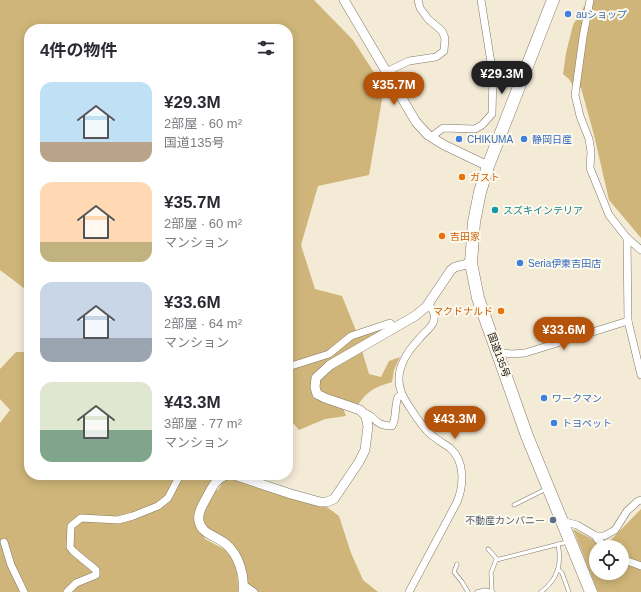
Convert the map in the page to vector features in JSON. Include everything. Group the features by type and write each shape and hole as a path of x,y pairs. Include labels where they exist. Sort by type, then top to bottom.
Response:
{"highway":[{"name":"国道135号","path":"553,0 488,166 480,192 474,222 471,263 478,298 527,436 591,592"}],"street":[{"path":"344,0 416,122 431,137 444,145 488,166"},
{"path":"386,72 409,61 436,57 444,51 445,38 442,30 428,19 420,8 418,0"},
{"path":"431,137 443,128 475,129 482,125 492,114 493,75 481,0"},
{"path":"590,0 583,36 575,95 591,152 590,168 609,215 627,238 641,250"},
{"path":"627,238 628,321 641,375"},
{"path":"249,480 320,502 327,502 334,499 359,462 365,450 368,426 366,416 360,410 317,394 314,387 316,378 330,365 415,316 428,304 451,270 460,265 471,263"},
{"path":"409,592 460,496 462,470 457,456 427,431 402,395 398,384 401,367 407,355 432,324 434,319 433,308 428,304"},
{"path":"498,352 512,354 525,353 628,321"},
{"path":"293,365 329,354 351,336 390,323 394,328"},
{"path":"363,413 368,414 380,425 392,426 394,422 396,403 398,398 402,395"},
{"path":"67,592 76,583 96,575 96,570 70,547 71,526 75,521 81,518 118,520 158,506 168,498 177,480"},
{"path":"218,480 199,512 198,522 205,532 226,544 238,560 243,588 254,592"},
{"path":"562,521 577,525 596,536 604,536 615,530 627,511 641,500"},
{"path":"596,536 598,540"},
{"path":"4,542 11,565 24,592"},
{"path":"629,562 641,566"}],"lane":[{"path":"514,505 548,488"},
{"path":"497,559 570,541"},
{"path":"541,592 552,581 558,569 560,558 558,544"},
{"path":"488,549 497,559"},
{"path":"477,592 485,590 493,592 491,573 497,559"},
{"path":"457,564 454,572 468,592"},
{"path":"558,569 562,573 569,592"}],"shaded area":[{"path":"0,0 314,0 353,40 384,88 369,175 318,186 301,245 315,289 342,296 357,333 375,328 382,330 360,344 369,374 381,377 389,361 400,357 394,370 392,382 373,390 365,396 358,405 343,408 346,416 325,419 299,430 293,423 293,24 24,24 24,288 0,270"},
{"path":"588,0 641,0 641,238 609,200 594,135 581,88 575,89 569,79 563,74 566,53 573,25"},
{"path":"16,352 24,352 24,480 213,480 214,485 209,493 218,490 224,480 246,480 320,502 339,516 351,553 363,580 378,592 252,592 244,585 237,551 205,532 196,517 205,539 235,555 239,592 0,592 0,423 10,410 0,399 0,369"},
{"path":"641,509 641,592 598,592 593,580 629,580 629,540 611,540"},
{"path":"573,529 594,540 589,540 589,569"}],"place":[{"name":"auショップ","path":"568,14"},
{"name":"CHIKUMA","path":"459,139"},
{"name":"静岡日産","path":"524,139"},
{"name":"ガスト","path":"462,177"},
{"name":"スズキインテリア","path":"495,210"},
{"name":"吉田家","path":"442,236"},
{"name":"Seria伊東吉田店","path":"520,263"},
{"name":"マクドナルド","path":"501,311"},
{"name":"ワークマン","path":"544,398"},
{"name":"トヨペット","path":"554,423"},
{"name":"不動産カンパニー","path":"553,520"}]}
